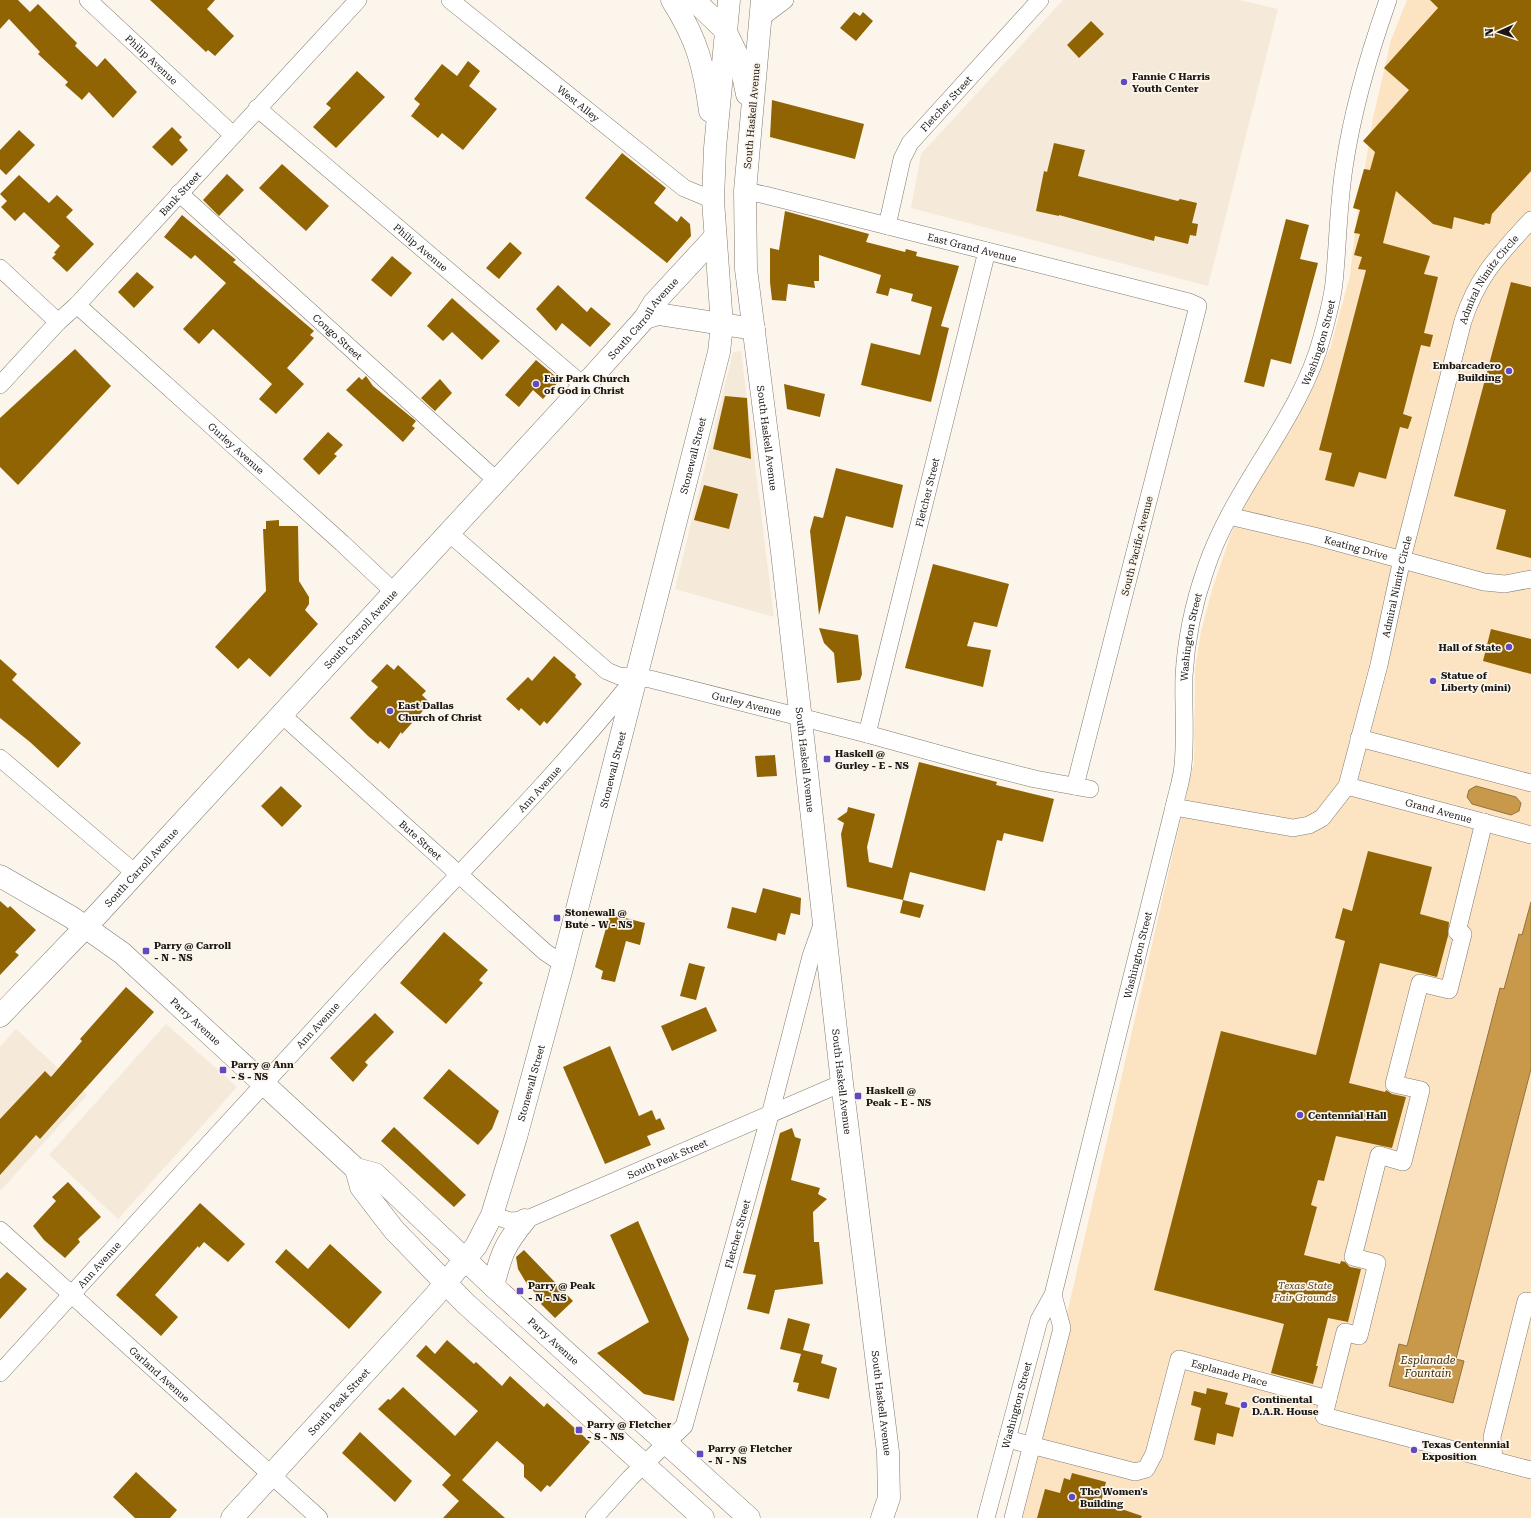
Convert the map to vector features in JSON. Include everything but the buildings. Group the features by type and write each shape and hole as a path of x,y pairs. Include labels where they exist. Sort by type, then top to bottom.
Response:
{"main road":[{"path":"672,0 688,27 700,55 715,148"},
{"path":"694,0 725,30 740,61 751,109"},
{"path":"715,237 713,200 715,148 729,0"},
{"path":"688,27 703,32 725,30 761,9"},
{"name":"South Haskell Avenue","path":"761,9 751,109 745,191 746,269 782,552 842,1083 888,1452 891,1508 882,1518"},
{"name":"South Carroll Avenue","path":"0,1016 86,926 584,386 645,318 654,303 715,237"},
{"name":"Stonewall Street","path":"445,1283 476,1246 492,1215 516,1137 562,964 719,352 722,325 715,237"},
{"path":"645,318 658,314 754,329"},
{"name":"Parry Avenue","path":"0,876 86,926 122,953 356,1169 375,1174 493,1286 750,1518"},
{"name":"Parry Avenue","path":"356,1169 361,1187 394,1230 445,1283 704,1518"},
{"path":"493,1286 502,1251 512,1235 525,1220"},
{"name":"South Peak Street","path":"232,1518 445,1283"}],"street":[{"name":"Philip Avenue","path":"88,0 233,135"},
{"name":"Bank Street","path":"0,385 58,322 77,305 358,0"},
{"name":"West Alley","path":"450,0 684,188 713,200"},
{"path":"761,9 785,0"},
{"name":"Fletcher Street","path":"887,226 902,159 910,143 1040,0"},
{"name":"Washington Street","path":"986,1518 1039,1320 1053,1295 1174,806 1183,766 1184,673 1190,632 1206,567 1229,516 1299,393 1312,367 1321,340 1330,308 1334,282 1338,215 1344,168 1365,76 1388,0"},
{"name":"Philip Avenue","path":"257,108 584,386"},
{"name":"East Grand Avenue","path":"745,191 1189,302 1198,306"},
{"name":"Congo Street","path":"179,193 496,480"},
{"name":"Admiral Nimitz Circle","path":"1174,806 1293,828 1309,825 1322,818 1347,786 1379,665 1402,559 1470,298 1494,260 1531,220"},
{"name":"Fletcher Street","path":"866,734 987,251"},
{"path":"0,268 58,322"},
{"name":"Gurley Avenue","path":"77,305 342,543 394,592"},
{"name":"South Pacific Avenue","path":"1082,787 1198,306"},
{"name":"Keating Drive","path":"1229,516 1402,559 1484,582 1505,584 1531,579"},
{"name":"Gurley Avenue","path":"448,532 607,671 619,676 650,679 1035,779 1082,787"},
{"name":"Ann Avenue","path":"0,1373 264,1083 459,873 472,861 609,710 636,677"},
{"name":"Bute Street","path":"281,714 545,952 562,964"},
{"path":"1359,738 1531,782"},
{"path":"0,758 135,872"},
{"name":"Grand Avenue","path":"1347,786 1531,835"},
{"path":"1484,822 1457,932 1463,934 1449,990 1420,983 1394,1084 1421,1090 1403,1162 1379,1155 1354,1257 1377,1263 1359,1336 1345,1332 1324,1416 1531,1470"},
{"name":"Fletcher Street","path":"594,1518 645,1464 684,1426 770,1115 811,956 824,918"},
{"name":"South Peak Street","path":"492,1215 510,1221 525,1220 842,1083"},
{"name":"Garland Avenue","path":"0,1230 319,1518"},
{"name":"Washington Street","path":"1013,1518 1062,1328 1053,1295"},
{"path":"1494,1460 1492,1437 1526,1301 1531,1302"},
{"name":"Esplanade Place","path":"1007,1439 1140,1472 1146,1469 1154,1454 1179,1360 1328,1399"}],"shaded area":[{"name":"Fannie C Harris Youth Center","path":"1063,0 1239,0 1278,9 1208,286 911,208 921,154"},
{"path":"741,351 774,617 675,589 733,352"},
{"path":"166,1024 237,1087 118,1219 49,1155"},
{"path":"16,1029 87,1095 0,1191 0,1047"}],"green space":[{"name":"Texas State Fair Grounds","path":"1407,0 1531,0 1531,1518 1020,1518 1194,762 1195,669 1201,631 1212,590 1232,531 1249,496 1285,437 1330,349 1350,275 1357,216 1373,118 1391,40"}],"water":[{"path":"1476,786 1516,797 1521,803 1519,811 1511,815 1472,804 1467,797 1469,790"},
{"name":"Esplanade Fountain","path":"1531,902 1531,1069 1456,1359 1464,1361 1453,1403 1389,1386 1399,1344 1407,1346 1500,988 1504,989 1519,934 1522,935"}],"place":[{"name":"Fannie C Harris Youth Center","path":"1124,82"},
{"name":"Embarcadero Building","path":"1509,371"},
{"name":"Fair Park Church of God in Christ","path":"536,384"},
{"name":"Hall of State","path":"1509,647"},
{"name":"Statue of Liberty (mini)","path":"1433,681"},
{"name":"East Dallas Church of Christ","path":"390,711"},
{"name":"Haskell @ Gurley - E - NS","path":"827,759"},
{"name":"Stonewall @ Bute - W - NS","path":"557,918"},
{"name":"Parry @ Carroll - N - NS","path":"146,951"},
{"name":"Parry @ Ann - S - NS","path":"223,1070"},
{"name":"Haskell @ Peak - E - NS","path":"858,1096"},
{"name":"Centennial Hall","path":"1300,1115"},
{"name":"Parry @ Peak - N - NS","path":"520,1291"},
{"name":"Continental D.A.R. House","path":"1244,1405"},
{"name":"Parry @ Fletcher - S - NS","path":"579,1430"},
{"name":"Texas Centennial Exposition","path":"1414,1450"},
{"name":"Parry @ Fletcher - N - NS","path":"700,1454"},
{"name":"The Women's Building","path":"1072,1497"}]}
